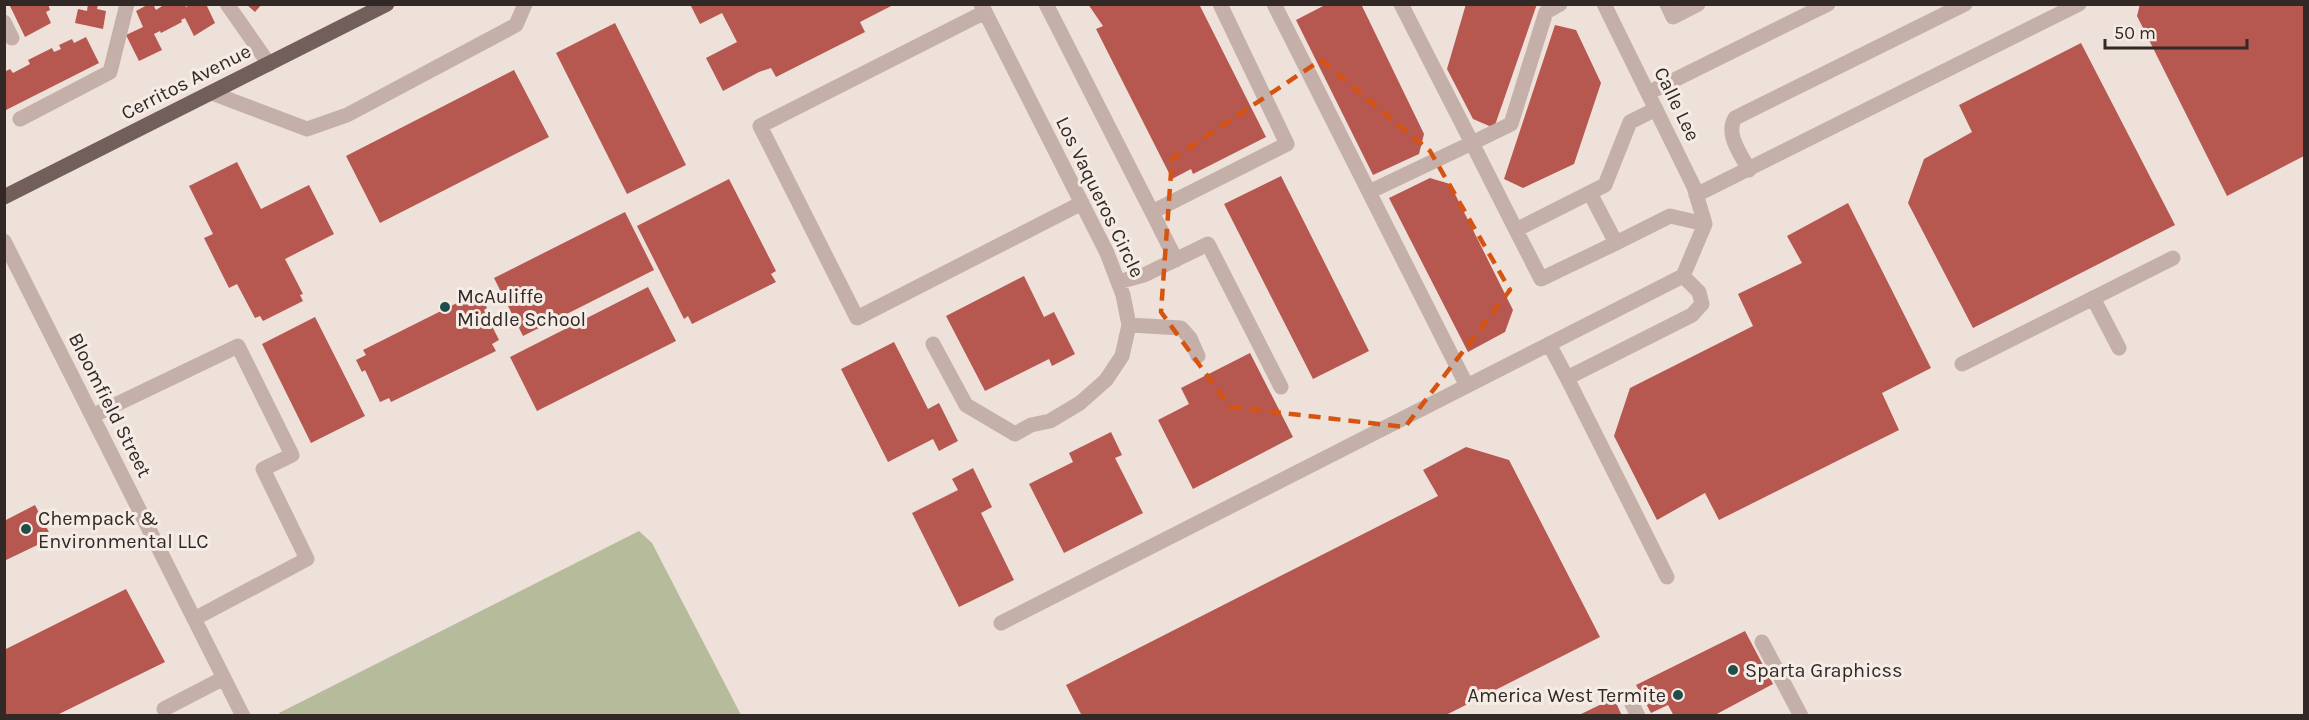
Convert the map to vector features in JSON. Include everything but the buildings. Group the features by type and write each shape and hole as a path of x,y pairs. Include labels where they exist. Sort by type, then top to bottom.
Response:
{"main road":[{"name":"Cerritos Avenue","path":"4,197 387,4"}],"street":[{"path":"20,119 110,72 127,4"},
{"path":"227,4 269,64"},
{"path":"212,93 307,129 347,115 516,25 525,4"},
{"path":"1046,4 1176,260"},
{"path":"1152,212 1287,144 1220,4"},
{"path":"1274,4 1467,386"},
{"path":"1001,623 1683,276 1705,224 1670,216 1541,279 1401,4"},
{"path":"1369,192 1511,124 1546,12 1560,4"},
{"name":"Calle Lee","path":"1604,4 1696,195 1705,224"},
{"path":"1667,4 1673,17 1698,4"},
{"path":"1648,93 1828,4"},
{"path":"1749,170 1731,134 1731,125 1735,118 1965,4"},
{"path":"1696,195 2079,4"},
{"path":"983,8 760,126 857,318 1082,203"},
{"name":"Los Vaqueros Circle","path":"933,344 966,405 1015,434 1031,425 1050,421 1080,403 1106,380 1122,356 1129,325 1123,295 1107,253 983,8"},
{"path":"4,22 12,38"},
{"path":"1516,230 1605,185 1630,122 1656,110"},
{"path":"1590,193 1616,243"},
{"name":"Bloomfield Street","path":"4,241 243,716"},
{"path":"1118,282 1144,275 1208,244 1281,387"},
{"path":"1962,364 2173,258"},
{"path":"1567,378 1692,315 1702,304 1699,292 1683,276"},
{"path":"2093,298 2119,348"},
{"path":"1129,325 1181,328 1190,338 1198,356"},
{"path":"1549,344 1667,577"},
{"path":"92,416 238,346 292,455 262,469 307,559 194,619"},
{"path":"1762,642 1799,712 1783,716"},
{"path":"164,709 224,678"}],"highlighted area":[{"path":"1321,60 1430,151 1510,290 1405,427 1230,407 1161,312 1172,159"}],"green space":[{"path":"639,531 652,543 741,715 280,715 279,713"}],"place":[{"name":"McAuliffe Middle School","path":"445,307"},
{"name":"Chempack & Environmental LLC","path":"26,529"},
{"name":"Sparta Graphicss","path":"1733,670"},
{"name":"America West Termite","path":"1678,695"}]}
